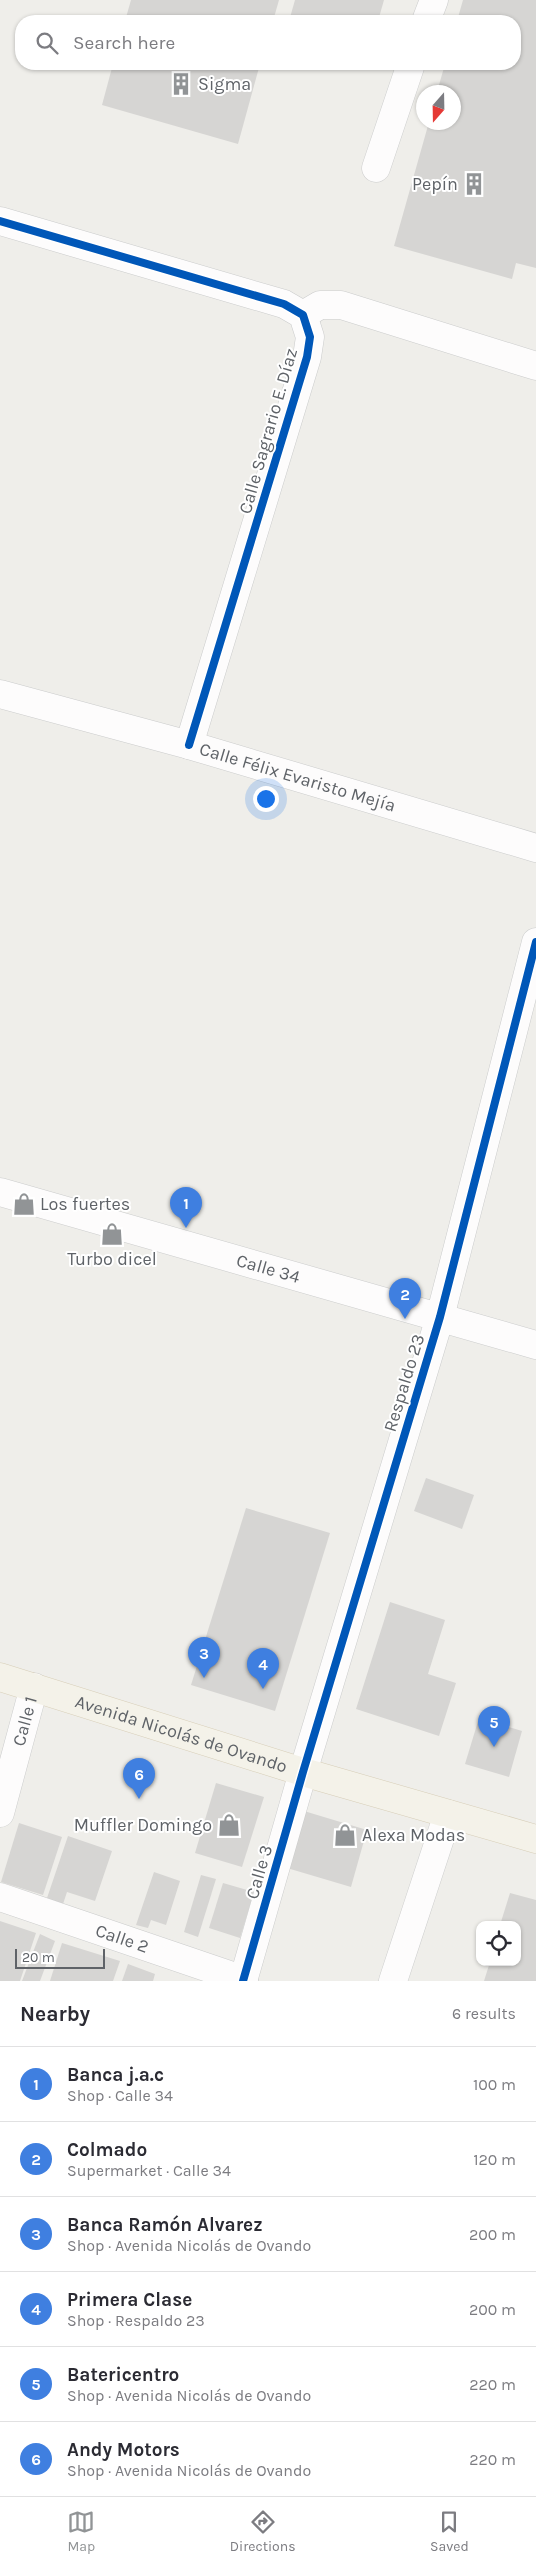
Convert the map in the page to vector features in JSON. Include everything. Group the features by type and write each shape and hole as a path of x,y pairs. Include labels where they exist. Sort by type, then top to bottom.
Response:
{"main road":[{"name":"Avenida Nicolás de Ovando","path":"0,1677 303,1772 536,1839"}],"street":[{"path":"428,15 434,0"},
{"path":"376,168 410,70"},
{"path":"0,220 284,304 303,315 320,305 341,305 536,366"},
{"name":"Calle Sagrario E. Díaz","path":"189,746 307,357 310,337 303,315"},
{"name":"Calle Félix Evaristo Mejía","path":"0,694 189,746 536,848"},
{"name":"Respaldo 23","path":"303,1772 440,1317 536,942"},
{"name":"Calle 34","path":"0,1192 536,1345"},
{"name":"Calle 1","path":"0,1813 34,1687"},
{"name":"Calle 3","path":"244,1980 303,1772"},
{"path":"393,1981 448,1814"},
{"name":"Calle 2","path":"0,1897 244,1980"}],"building":[{"name":"Sigma","path":"131,0 279,0 275,15 127,15"},
{"path":"295,0 384,0 380,15 291,15"},
{"name":"Pepín","path":"463,0 536,0 536,268 516,263 512,279 394,246 427,130 461,130 461,85 439,85 443,70 521,70 521,15 459,15"},
{"name":"Sigma","path":"111,70 258,70 238,144 102,105"},
{"path":"426,1478 474,1495 462,1529 414,1511"},
{"path":"246,1508 330,1533 275,1711 191,1685"},
{"path":"390,1602 445,1620 428,1674 456,1683 439,1736 356,1709"},
{"path":"479,1718 522,1731 509,1777 465,1764"},
{"name":"Muffler Domingo","path":"216,1783 264,1797 242,1867 195,1853"},
{"path":"304,1811 367,1830 351,1887 287,1868"},
{"path":"19,1823 62,1837 43,1895 1,1882"},
{"path":"68,1836 112,1851 95,1901 67,1892 63,1904 47,1898"},
{"path":"154,1872 180,1881 166,1925 151,1920 148,1928 136,1925"},
{"path":"201,1875 216,1879 198,1937 184,1932"},
{"path":"223,1883 254,1892 240,1938 209,1928"},
{"path":"510,1893 536,1900 536,1981 484,1981 489,1966 521,1966 521,1921 501,1921"},
{"path":"0,1921 36,1933 20,1981 0,1981"},
{"path":"40,1934 55,1941 40,1981 22,1981"},
{"path":"62,1943 120,1961 113,1981 50,1981"},
{"path":"128,1964 155,1974 153,1981 122,1981"}],"cycle path":[{"path":"0,221 284,304 303,315 310,337 307,357 189,745"},
{"path":"243,1981 303,1772 440,1317 536,942"}],"place":[{"name":"Sigma","path":"181,84"},
{"name":"Pepín","path":"474,184"},
{"name":"Los fuertes","path":"24,1204"},
{"name":"Banca j.a.c","path":"186,1228"},
{"name":"Turbo dicel","path":"112,1234"},
{"name":"Colmado","path":"405,1319"},
{"name":"Banca Ramón Alvarez","path":"204,1678"},
{"name":"Primera Clase","path":"263,1689"},
{"name":"Batericentro","path":"494,1747"},
{"name":"Andy Motors","path":"139,1799"},
{"name":"Muffler Domingo","path":"229,1825"},
{"name":"Alexa Modas","path":"345,1835"}]}
